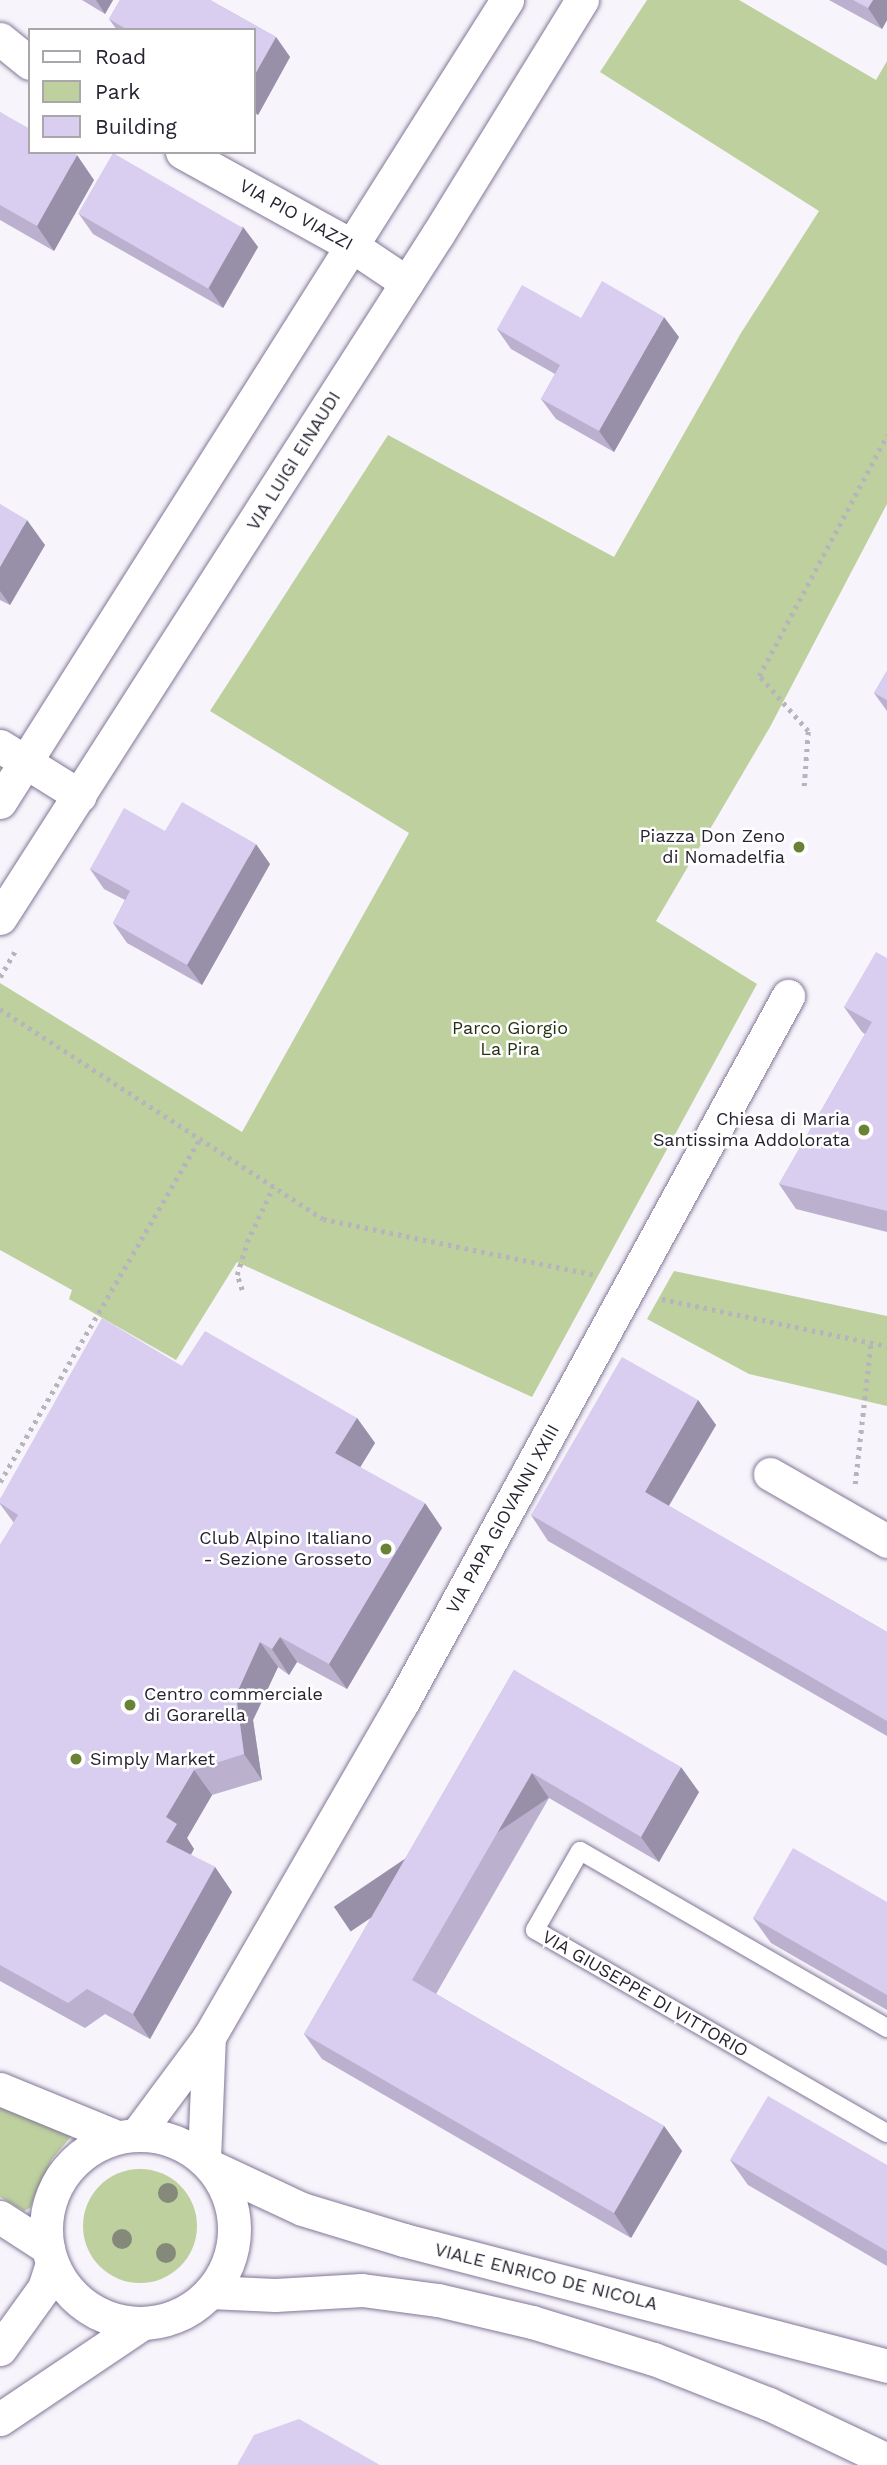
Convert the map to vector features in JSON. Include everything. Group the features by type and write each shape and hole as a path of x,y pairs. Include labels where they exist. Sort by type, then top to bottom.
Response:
{"street":[{"path":"0,802 13,753 352,246 507,0"},
{"name":"VIA LUIGI EINAUDI","path":"0,918 407,282 582,0"},
{"path":"0,39 28,61"},
{"name":"VIA PIO VIAZZI","path":"186,154 352,246 407,282"},
{"path":"13,753 80,796"},
{"name":"VIA PAPA GIOVANNI XXIII","path":"127,2135 209,2037 401,1705 788,996"},
{"path":"770,1474 887,1541"},
{"path":"208,2163 209,2037"},
{"path":"0,2090 127,2135 184,2145 208,2163 226,2189 234,2216 234,2243 225,2269 210,2292 179,2314 143,2323 0,2419"},
{"path":"0,2349 44,2288 50,2256 46,2219 53,2191 68,2166 90,2148 127,2135"},
{"name":"VIALE ENRICO DE NICOLA","path":"208,2163 302,2209 404,2240 887,2366"},
{"path":"0,2217 50,2256 67,2289 88,2308 115,2320 143,2323"},
{"path":"210,2292 275,2295 362,2290 438,2301 532,2322 666,2364 769,2404 887,2460"}],"lane":[{"name":"VIA GIUSEPPE DI VITTORIO","path":"887,2028 580,1851 535,1930 887,2133"}],"path":[{"path":"804,786 808,731 759,676 887,435"},
{"path":"0,1009 323,1219 609,1278"},
{"path":"0,1482 200,1139"},
{"path":"242,1290 237,1275 247,1241 273,1187"},
{"path":"655,1298 887,1346"},
{"path":"851,1521 872,1342"}],"green space":[{"name":"Parco Giorgio La Pira","path":"647,0 739,0 876,80 887,61 887,504 770,727 656,921 757,984 532,1397 237,1262 176,1360 69,1299 72,1290 0,1250 0,983 242,1132 409,833 210,711 388,435 614,557 741,333 819,211 600,72"},
{"path":"674,1271 887,1316 887,1406 749,1374 647,1319"},
{"path":"0,2106 73,2134 52,2159 30,2208 24,2211 0,2197"},
{"path":"140,2169 162,2174 180,2186 192,2204 197,2226 192,2248 180,2266 162,2278 140,2283 118,2278 100,2266 88,2248 83,2226 88,2204 100,2186 118,2174"}],"building":[{"path":"120,0 210,0 276,37 256,72 256,28 125,28 109,19"},
{"path":"853,0 873,0 868,8"},
{"path":"0,112 28,128 28,154 77,155 37,226 0,205"},
{"path":"112,154 243,228 208,289 78,214"},
{"path":"602,281 664,317 599,431 541,399 560,365 497,329 522,285 581,318"},
{"path":"0,504 27,520 0,567"},
{"path":"887,671 887,700 874,693"},
{"path":"182,802 256,844 187,965 113,923 130,891 90,869 124,808 165,831"},
{"path":"876,952 887,958 887,1211 779,1184 872,1022 844,1007"},
{"name":"Centro commerciale di Gorarella","path":"102,1318 182,1366 205,1331 357,1418 335,1453 425,1503 329,1664 280,1637 272,1649 260,1642 236,1695 244,1754 194,1770 166,1817 177,1824 166,1842 215,1867 133,2014 87,1989 68,2003 0,1965 0,1545 18,1515 0,1503 0,1499"},
{"path":"622,1357 698,1400 645,1492 887,1632 887,1721 531,1515"},
{"path":"514,1670 681,1767 641,1837 532,1773 412,1980 664,2126 614,2213 304,2034"},
{"path":"793,1848 887,1902 887,1995 753,1918"},
{"path":"768,2096 887,2165 887,2251 730,2160"},
{"path":"299,2419 380,2465 237,2465 254,2435"}],"place":[{"name":"Piazza Don Zeno di Nomadelfia","path":"799,847"},
{"name":"Chiesa di Maria Santissima Addolorata","path":"864,1130"},
{"name":"Club Alpino Italiano - Sezione Grosseto","path":"386,1549"},
{"name":"Centro commerciale di Gorarella","path":"130,1705"},
{"name":"Simply Market","path":"76,1759"}]}
